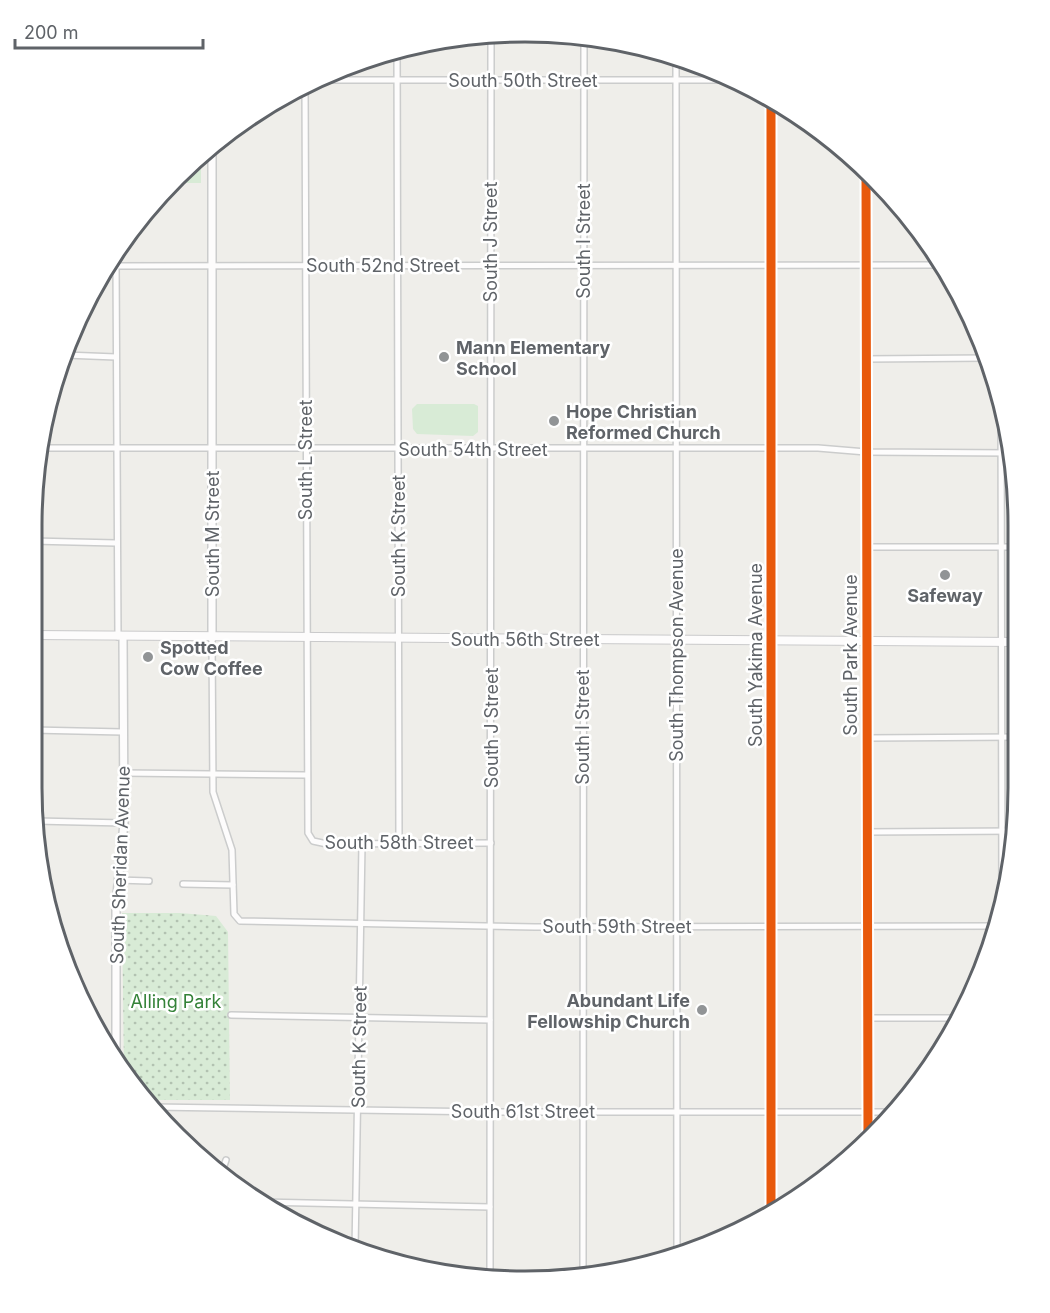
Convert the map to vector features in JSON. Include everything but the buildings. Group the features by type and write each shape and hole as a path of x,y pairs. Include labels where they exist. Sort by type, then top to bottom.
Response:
{"main road":[{"name":"South Yakima Avenue","path":"771,110 771,1203"},
{"name":"South 56th Street","path":"42,635 306,639 1008,642"}],"street":[{"name":"South J Street","path":"490,1270 491,43"},
{"name":"South I Street","path":"583,1267 584,46"},
{"name":"South K Street","path":"397,59 399,844"},
{"name":"South Thompson Avenue","path":"676,67 677,1246"},
{"name":"South 50th Street","path":"337,80 712,80"},
{"name":"South L Street","path":"305,95 306,774 309,836"},
{"name":"South M Street","path":"212,158 213,774 215,804 232,850 237,919"},
{"name":"South Park Avenue","path":"866,182 868,1129"},
{"name":"South 52nd Street","path":"119,264 932,265"},
{"name":"South Sheridan Avenue","path":"115,270 116,543 121,637 124,823 118,880 116,1045"},
{"path":"73,355 116,357"},
{"path":"865,358 978,358"},
{"path":"1001,443 1002,863"},
{"name":"South 54th Street","path":"48,448 771,450 818,448 866,452 1001,453"},
{"path":"42,541 116,543"},
{"path":"866,547 1008,547"},
{"path":"42,730 123,732"},
{"path":"867,738 1008,737"},
{"path":"123,773 306,774"},
{"path":"43,821 124,823"},
{"path":"867,832 1006,831"},
{"name":"South 58th Street","path":"309,836 313,841 322,844 491,843"},
{"name":"South K Street","path":"355,1240 362,844"},
{"path":"118,880 149,881"},
{"path":"183,884 233,885"},
{"name":"South 59th Street","path":"237,919 250,923 490,926 988,926"},
{"path":"231,1015 490,1020"},
{"path":"867,1018 949,1018"},
{"name":"South 61st Street","path":"163,1107 490,1112 883,1112"},
{"path":"224,1165 225,1160"},
{"path":"277,1202 490,1207"}],"green space":[{"path":"199,169 201,169 201,183 183,183"},
{"path":"417,404 474,404 478,406 478,432 473,436 417,434 413,429 412,409"},
{"name":"Alling Park","path":"122,913 180,913 216,916 228,932 230,1100 157,1100 124,1057"}],"cycle path":[{"path":"771,110 771,1203"},
{"path":"866,182 868,1129"}],"place":[{"name":"Mann Elementary School","path":"444,357"},
{"name":"Hope Christian Reformed Church","path":"554,421"},
{"name":"Safeway","path":"945,575"},
{"name":"Spotted Cow Coffee","path":"148,657"},
{"name":"Abundant Life Fellowship Church","path":"702,1010"}]}
